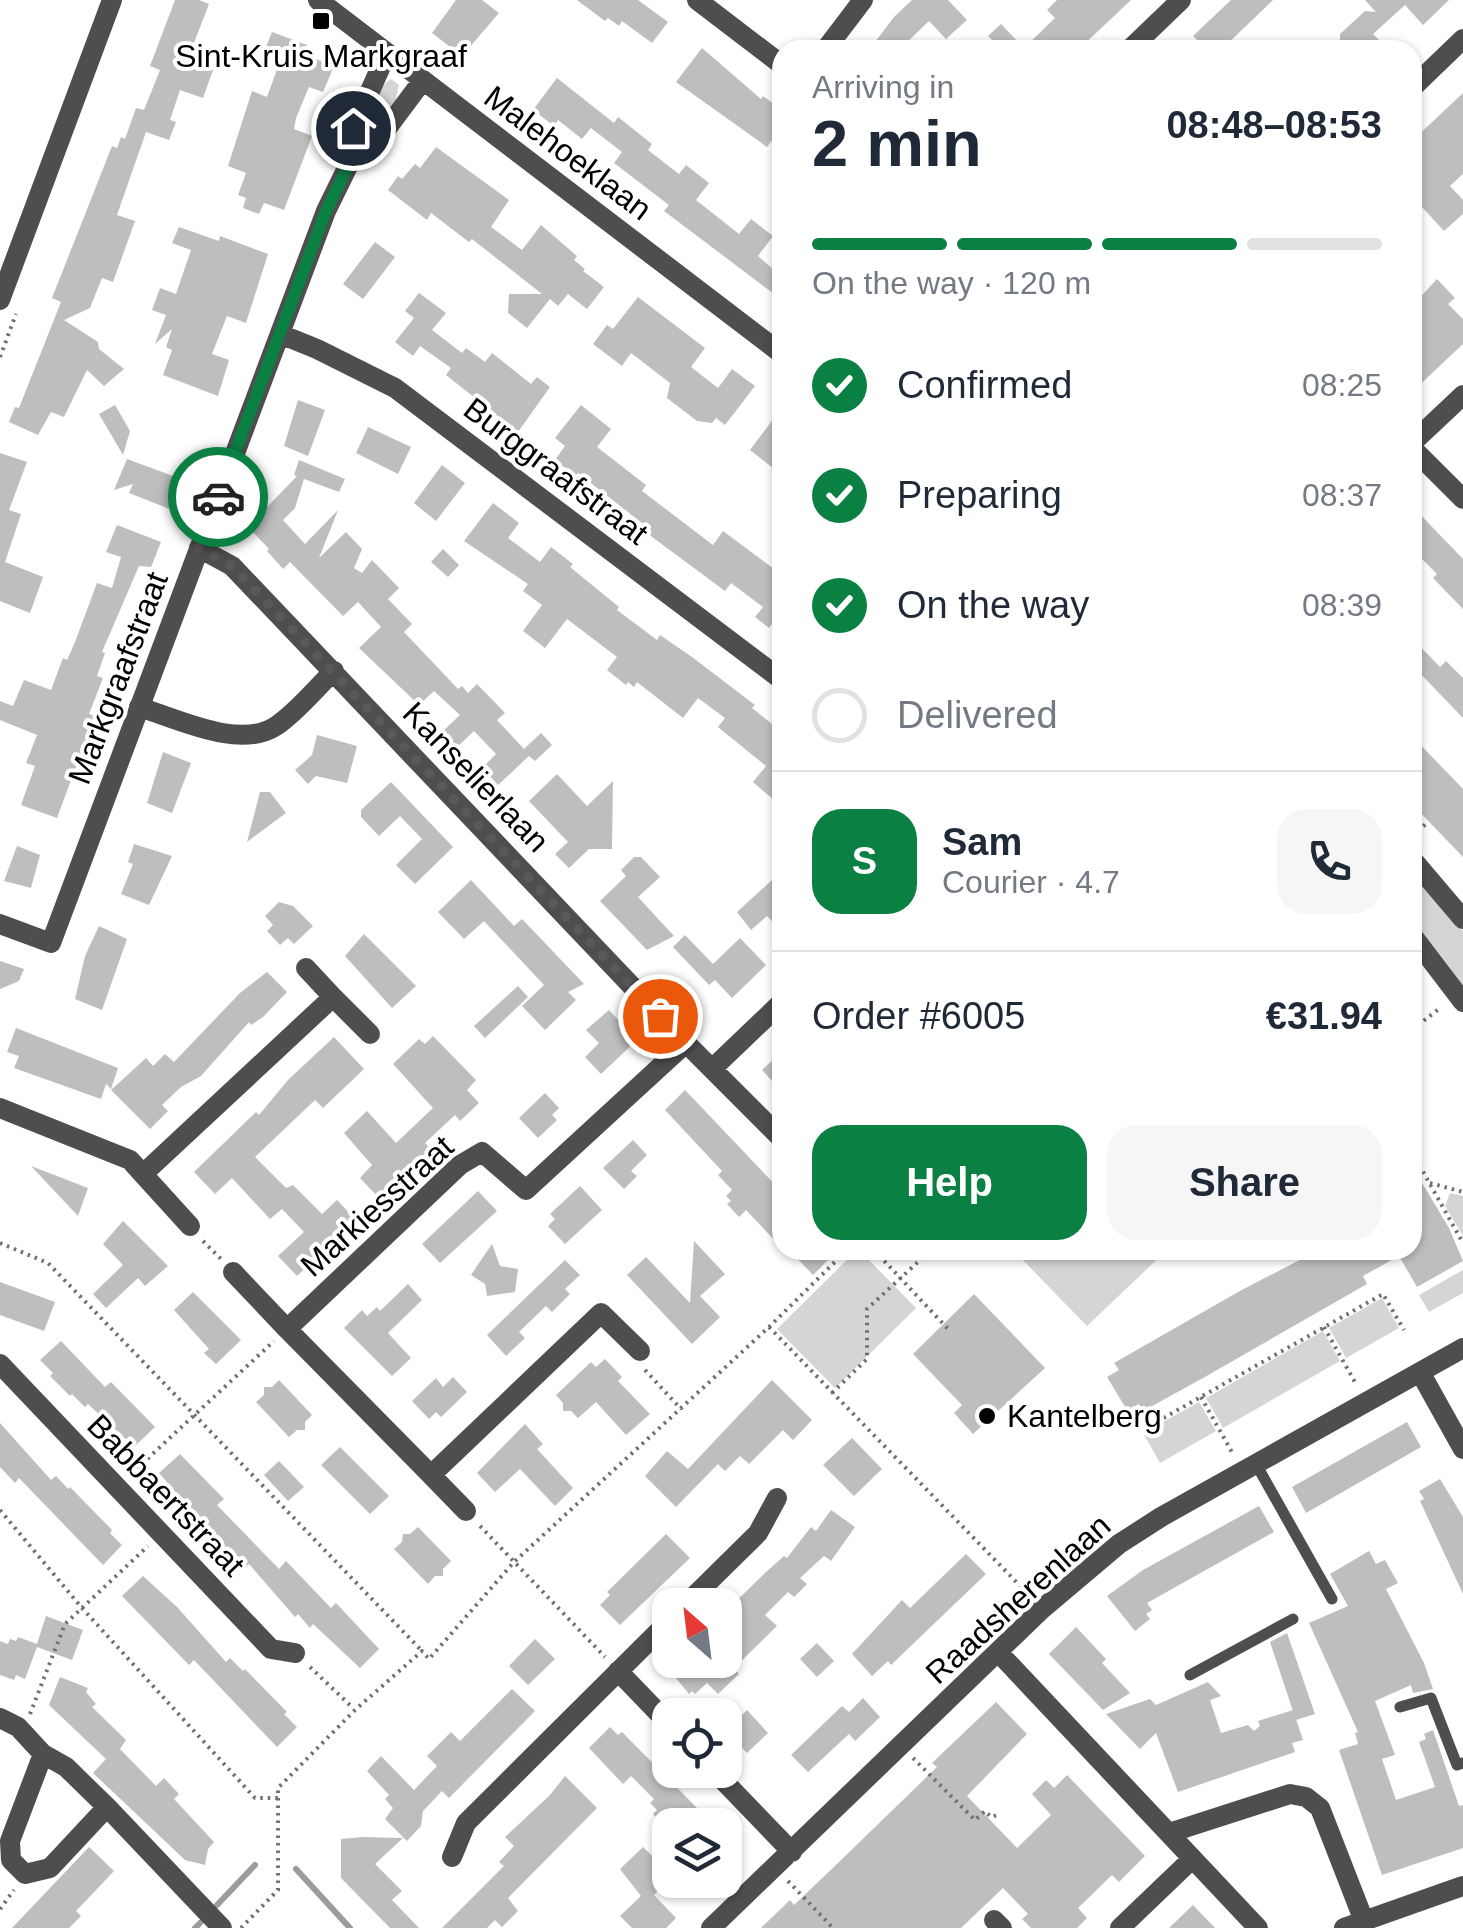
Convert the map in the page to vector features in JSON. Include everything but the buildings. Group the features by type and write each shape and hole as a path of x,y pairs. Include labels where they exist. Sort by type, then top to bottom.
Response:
{"street":[{"path":"0,300 112,0"},
{"name":"Malehoeklaan","path":"318,0 772,346"},
{"path":"696,0 772,57"},
{"path":"832,40 863,0"},
{"path":"1139,40 1181,0"},
{"path":"1422,78 1463,39"},
{"name":"Markgraafstraat","path":"0,924 51,942 326,211 350,162 353,128 387,53"},
{"name":"Markgraafstraat","path":"350,162 373,147 424,80"},
{"name":"Burggraafstraat","path":"280,334 317,348 395,388 772,672"},
{"path":"1422,435 1463,395"},
{"path":"1422,456 1463,499"},
{"name":"Kanselierlaan","path":"199,548 232,566 772,1129"},
{"path":"139,707 238,737 259,735 278,725 334,672"},
{"path":"1422,871 1463,918"},
{"path":"1422,948 1460,998"},
{"path":"306,968 370,1034"},
{"path":"143,1174 333,997"},
{"path":"714,1068 772,1012"},
{"name":"Markiesstraat","path":"287,1329 460,1165 482,1152 526,1190 686,1042"},
{"path":"0,1108 130,1160 190,1226"},
{"path":"232,1272 466,1511"},
{"path":"430,1475 601,1313 640,1351"},
{"name":"Raadsherenlaan","path":"712,1928 1042,1609 1120,1544 1463,1348"},
{"name":"Babbaertstraat","path":"0,1364 271,1649 295,1653"},
{"path":"1420,1372 1463,1449"},
{"path":"702,1588 758,1533 777,1498"},
{"path":"452,1858 466,1823 652,1638"},
{"path":"998,1652 1258,1928"},
{"path":"618,1671 652,1706"},
{"path":"0,1718 23,1732 43,1754 66,1767 108,1806 222,1928"},
{"path":"43,1754 10,1841 11,1860 16,1867 26,1874 50,1868 108,1806"},
{"path":"730,1788 792,1852"},
{"path":"1169,1833 1290,1794 1306,1796 1320,1808 1354,1924 1463,1886"},
{"path":"1120,1928 1192,1860"}],"lane":[{"path":"1249,1468 1332,1599"},
{"path":"1190,1674 1293,1619"},
{"path":"1400,1707 1431,1698 1457,1765 1463,1763"}],"path":[{"path":"1422,827 1428,822"},
{"path":"1422,1023 1460,998"},
{"path":"1422,1169 1463,1243"},
{"path":"1430,1183 1463,1192"},
{"path":"190,1226 232,1272"},
{"path":"0,1243 48,1263 429,1658 514,1562 769,1327 836,1260"},
{"path":"884,1260 948,1329"},
{"path":"832,1393 867,1359 868,1310 921,1260"},
{"path":"1144,1429 1383,1294 1404,1330"},
{"path":"769,1327 1042,1609"},
{"path":"1324,1327 1366,1402"},
{"path":"117,1488 287,1329"},
{"path":"640,1351 646,1373 680,1409"},
{"path":"1201,1396 1249,1468"},
{"path":"0,1510 82,1608 255,1798 278,1798"},
{"path":"466,1511 618,1671"},
{"path":"23,1732 65,1624 161,1534"},
{"path":"245,1927 278,1890 278,1788 355,1710 422,1652"},
{"path":"295,1653 355,1710"},
{"path":"901,1746 975,1820 985,1811 992,1817 997,1815"},
{"path":"775,1868 833,1928"}],"shaded area":[{"path":"391,79 399,85 395,103 361,144 369,108 378,91"},
{"path":"1422,883 1463,931 1463,987 1422,933"},
{"path":"1450,1193 1463,1196 1463,1236 1445,1206"},
{"path":"847,1260 869,1260 916,1308 835,1388 777,1329"},
{"path":"1023,1260 1156,1260 1087,1326"},
{"path":"1463,1270 1463,1293 1429,1312 1419,1295"},
{"path":"1382,1298 1399,1328 1346,1358 1329,1328"},
{"path":"1323,1331 1340,1361 1223,1428 1206,1398"},
{"path":"1199,1402 1216,1431 1160,1463 1143,1433"}],"waterway":[{"path":"217,1905 255,1865"},
{"path":"296,1869 350,1928"},
{"path":"195,1928 200,1923"}],"way so far":[{"path":"218,497 199,548 232,566 660,1016"}],"place":[{"name":"Sint-Kruis Markgraaf","path":"321,21"},
{"name":"Kantelberg","path":"987,1416"}],"route":[{"path":"218,497 326,211 350,162 353,128"}]}
